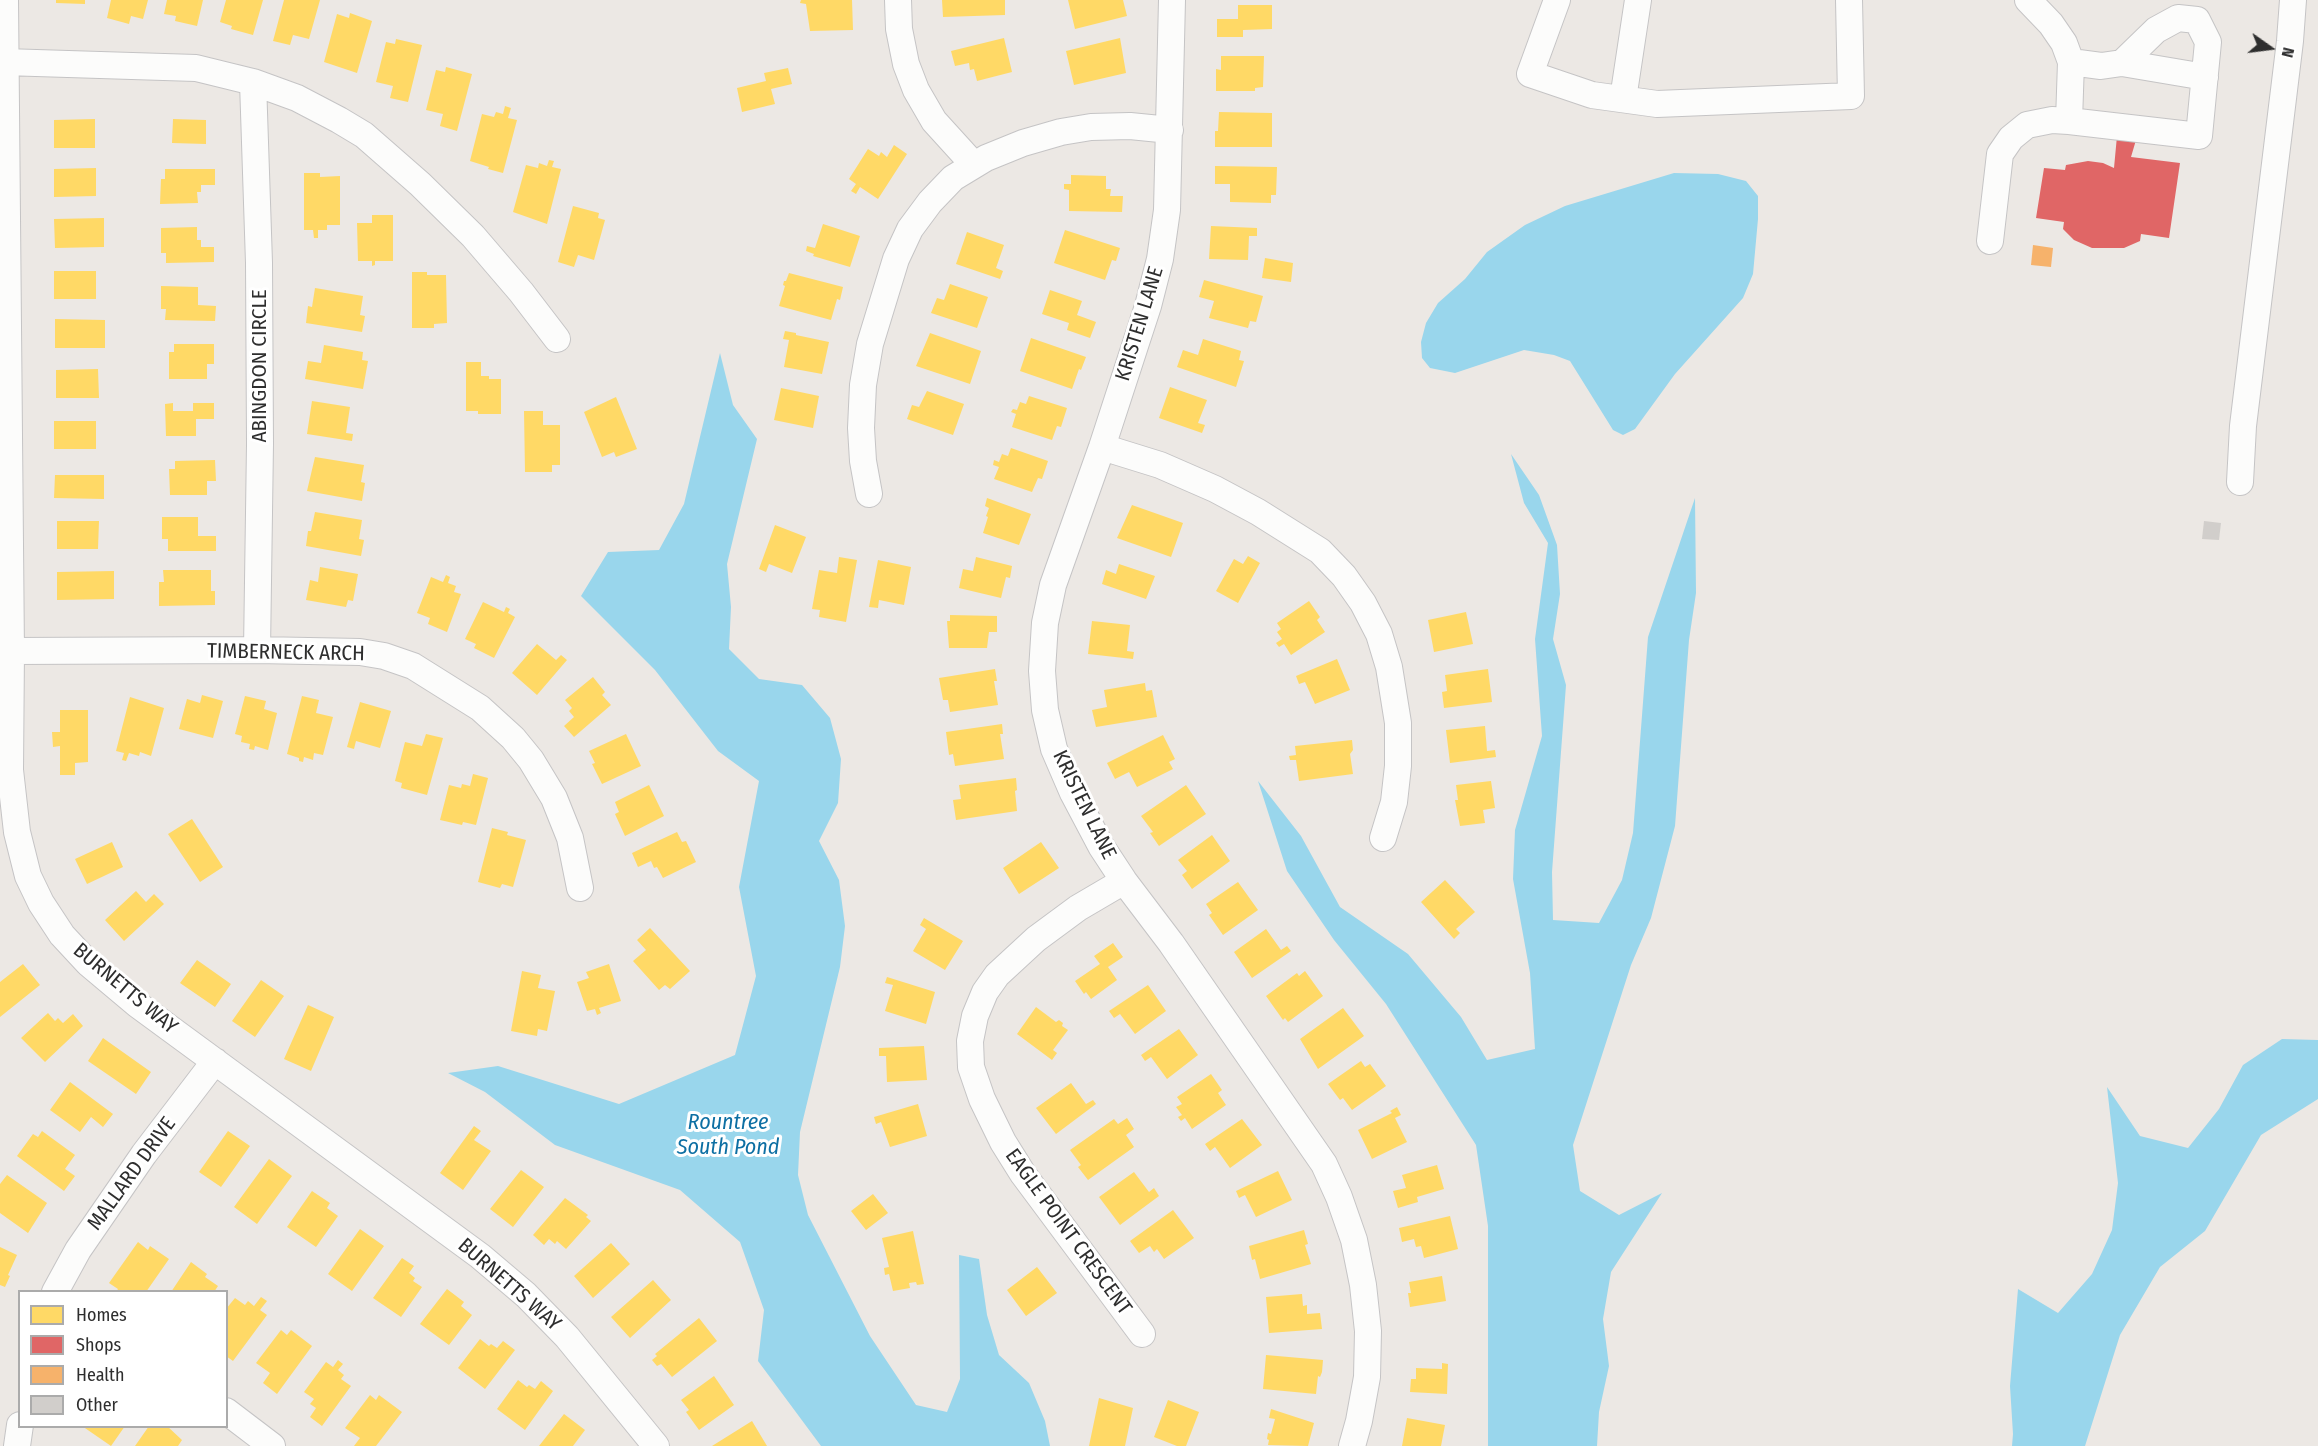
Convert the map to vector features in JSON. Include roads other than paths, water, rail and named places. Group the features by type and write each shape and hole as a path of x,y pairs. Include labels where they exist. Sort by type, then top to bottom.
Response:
{"street":[{"name":"BURNETTS WAY","path":"5,0 11,788 17,832 28,876 41,903 88,963 138,1005 480,1256 526,1295 567,1337 656,1446"},
{"path":"898,0 899,30 906,64 916,90 934,121 974,165"},
{"name":"KRISTEN LANE","path":"1172,0 1167,210 1160,259 1148,306 1102,447 1053,585 1045,623 1042,671 1045,710 1054,748 1073,793 1101,846 1324,1164 1339,1197 1354,1240 1364,1285 1368,1331 1367,1377 1352,1446"},
{"path":"1557,0 1530,74 1592,95 1657,104 1851,96 1849,0"},
{"path":"1623,99 1638,0"},
{"path":"2028,0 2051,24 2064,43 2071,62 2069,121"},
{"path":"2240,482 2243,426 2293,0"},
{"path":"1990,241 2001,154 2011,138 2027,125 2052,120 2069,121 2199,136 2208,42 2197,20 2178,18 2156,30 2122,63"},
{"path":"4,62 196,68 253,82 297,98 364,135 420,184 472,236 521,292 557,339"},
{"path":"2071,62 2102,66 2122,63 2205,77"},
{"name":"ABINGDON CIRCLE","path":"253,82 259,263 260,444 257,650"},
{"path":"869,494 863,461 861,428 863,386 870,344 896,259 910,229 930,202 953,178 974,165 1023,143 1060,132 1091,127 1130,126 1170,130"},
{"path":"1102,447 1160,465 1215,489 1258,512 1320,551 1364,603 1379,634 1389,667 1398,723 1398,766 1394,802 1383,837"},
{"name":"TIMBERNECK ARCH","path":"11,651 257,650 360,652 384,656 429,675 480,708 519,745 554,798 570,838 580,888"},
{"name":"EAGLE POINT CRESCENT","path":"1124,881 1078,908 1036,939 997,975 985,992 975,1016 970,1041 971,1067 982,1099 1003,1142 1023,1174 1142,1334"},
{"name":"MALLARD DRIVE","path":"56,1290 60,1278 137,1163 215,1061"},
{"path":"228,1413 272,1446"},
{"path":"17,1446 20,1428"}],"water":[{"path":"1674,173 1718,174 1746,181 1758,196 1753,274 1743,298 1675,374 1635,429 1623,435 1613,430 1570,361 1554,355 1524,350 1455,373 1430,368 1422,358 1421,342 1426,323 1438,303 1465,279 1487,252 1525,225 1565,206"},
{"name":"Rountree South Pond","path":"720,353 733,405 757,439 727,564 731,607 729,649 759,679 802,685 830,718 841,759 838,803 819,841 839,880 845,926 840,967 800,1132 798,1175 808,1215 870,1336 916,1405 947,1412 960,1379 959,1255 979,1259 987,1315 999,1355 1029,1383 1045,1421 1050,1446 821,1446 758,1361 764,1310 740,1242 680,1190 555,1145 485,1092 448,1073 498,1066 619,1104 735,1055 756,976 739,887 759,781 718,751 655,670 581,596 608,552 659,550 684,504"},
{"path":"1511,454 1539,495 1557,545 1560,594 1553,639 1566,685 1552,872 1553,920 1599,923 1622,880 1633,833 1648,637 1695,498 1696,593 1689,640 1675,826 1651,918 1631,965 1573,1145 1580,1191 1619,1215 1662,1193 1611,1272 1603,1319 1609,1366 1599,1412 1597,1446 1488,1446 1488,1226 1476,1145 1386,1004 1334,940 1287,871 1258,781 1301,836 1340,907 1408,954 1461,1017 1487,1060 1535,1049 1530,973 1513,879 1515,830 1542,736 1535,639 1548,543 1524,503"},
{"path":"2282,1039 2318,1040 2318,1099 2261,1135 2205,1231 2160,1267 2120,1335 2085,1446 2012,1446 2010,1386 2018,1289 2058,1313 2092,1274 2112,1230 2118,1183 2107,1087 2140,1136 2188,1148 2219,1109 2243,1065"}]}
